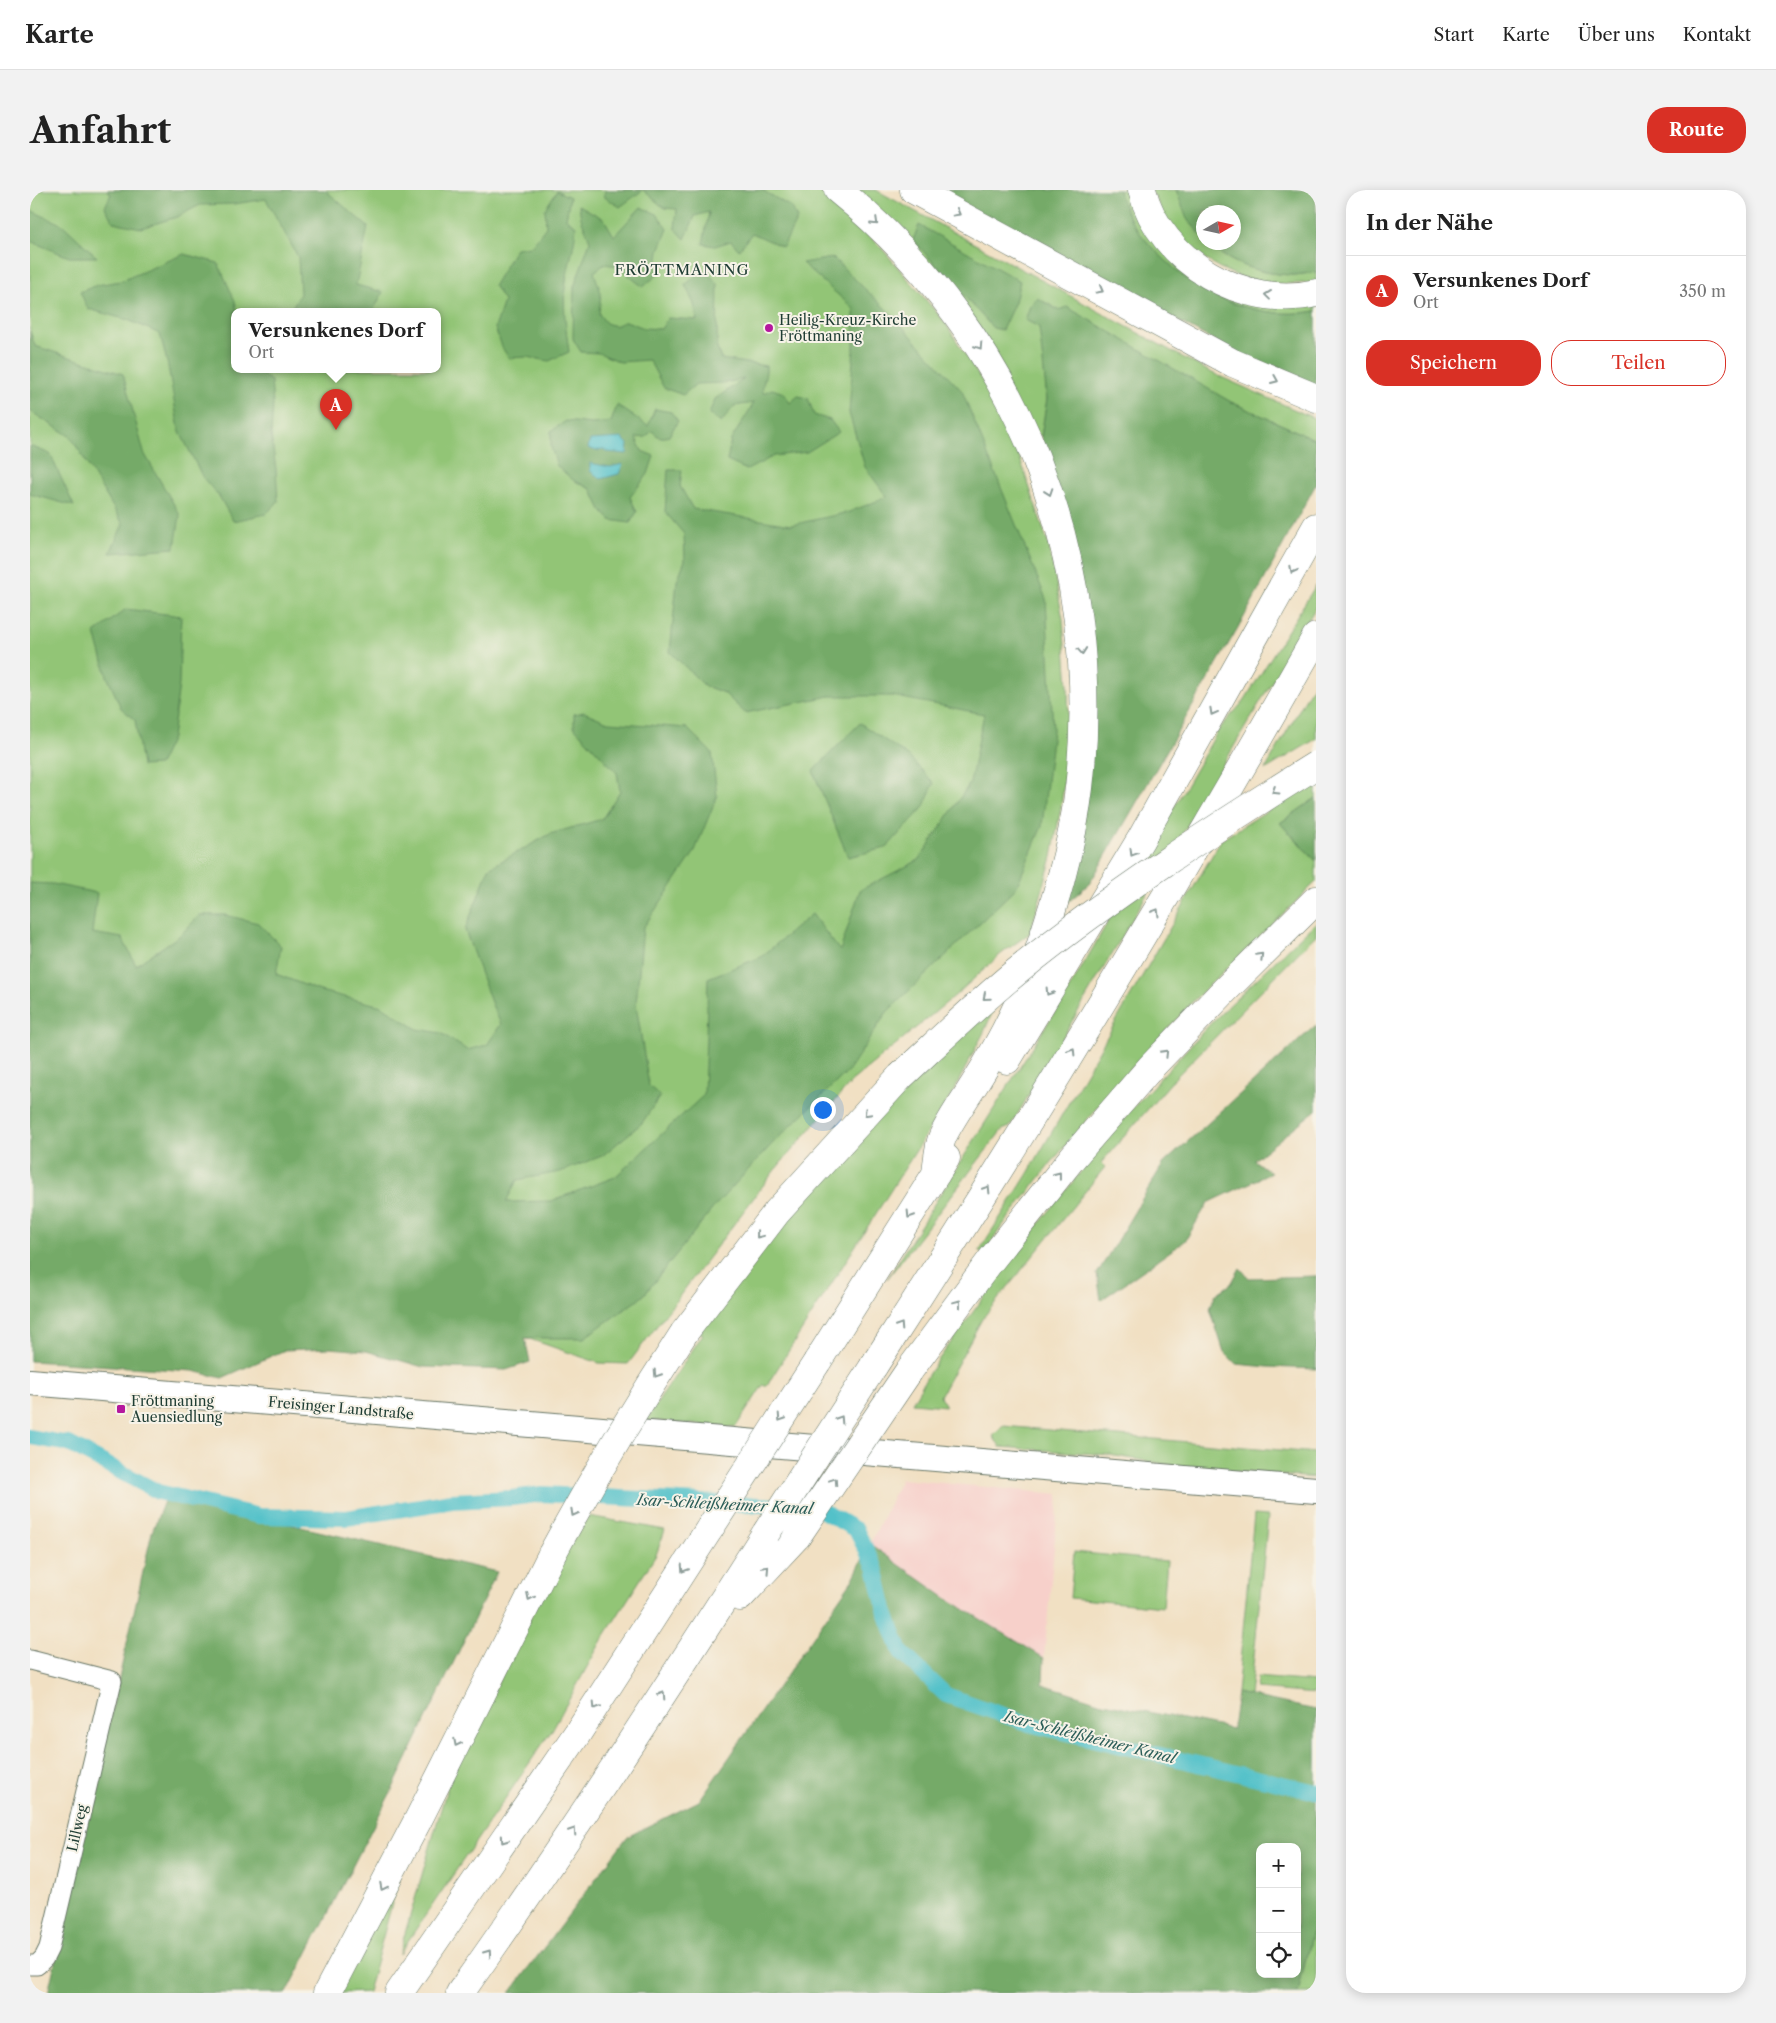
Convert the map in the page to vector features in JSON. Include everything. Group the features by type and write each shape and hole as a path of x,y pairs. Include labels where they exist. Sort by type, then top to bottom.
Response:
{"highway":[{"path":"838,190 866,213 900,246 932,282 978,345 1000,380 1041,468 1056,512 1074,592 1080,629 1084,709 1083,748 1079,790 1063,874 1026,986 990,1058 941,1139 936,1174"},
{"path":"914,190 1233,363 1316,398"},
{"path":"1142,190 1156,223 1177,249 1198,267 1219,280 1247,292 1268,295 1289,296 1316,293"},
{"path":"399,1993 577,1734 936,1174 1142,839 1316,527"},
{"path":"460,1993 546,1871 696,1643 956,1240 1244,765 1316,637"},
{"path":"327,1993 418,1820 552,1554 597,1471 646,1390 684,1333 777,1212 900,1077 987,997 1076,925 1133,883 1189,845 1316,765"},
{"path":"696,1643 797,1536 909,1371 991,1260 1092,1134 1164,1053 1316,900"}],"main road":[{"name":"Freisinger Landstraße","path":"30,1382 1316,1490"}],"street":[{"name":"Lillweg","path":"30,1660 112,1681 49,1948 44,1958 37,1965 30,1965"}],"shaded area":[{"path":"901,1479 1059,1494 1044,1658 946,1598 870,1544"}],"green space":[{"path":"30,190 818,190 878,244 944,321 996,403 1016,446 1049,546 1063,619 1068,686 1069,742 1061,807 1052,857 1030,933 1001,954 957,994 854,1079 774,1171 628,1364 599,1363 469,1318 30,1274"},
{"path":"107,190 325,190 368,227 356,285 383,292 375,308 292,308 300,294 298,257 266,199 234,204 200,205 177,217 141,228 113,222 105,207 111,194"},
{"path":"606,190 643,190 620,207 603,196"},
{"path":"643,190 762,190 791,207 797,219 783,247 752,233 739,250 731,241 715,246 703,244 709,212 695,216 685,239 675,228 677,209 664,208"},
{"path":"848,190 876,190 1210,372 1316,419 1316,440 1231,402 1037,298 1047,399 1041,437 1029,425"},
{"path":"936,190 1119,190 1129,217 1146,240 1179,272 1204,290 1235,304 1267,312 1300,313 1316,311 1316,387 1250,360"},
{"path":"1119,190 1132,190 1179,264 1316,303 1316,311 1300,313 1267,312 1235,304 1204,290 1179,272 1146,240 1129,217"},
{"path":"1151,190 1176,190 1188,219 1196,229 1196,250 1216,250 1236,263 1269,273 1292,275 1316,272 1316,282 1274,283 1236,275 1203,257 1172,227"},
{"path":"1176,190 1316,190 1316,272 1292,275 1269,273 1236,263 1217,251 1241,250 1241,205 1196,205 1196,229 1187,219"},
{"path":"557,191 570,197 566,219 576,226 564,299 569,352 549,361 527,357 509,358 503,349 495,328 504,301 494,285 516,248 531,246 546,227 545,209"},
{"path":"579,205 604,219 614,236 641,207 657,214 668,229 659,250 656,276 643,287 617,266 605,264 594,272 601,293 599,314 606,323 615,326 626,321 644,328 661,329 668,318 697,320 694,304 685,285 704,269 718,284 717,348 721,359 766,366 763,393 772,389 784,393 790,403 798,396 808,398 814,415 830,420 839,432 807,452 774,456 747,470 727,461 731,440 754,403 734,406 721,423 709,414 715,399 744,379 723,383 696,384 683,395 664,388 649,360 620,362 599,353 581,352 573,339 574,287 590,241 581,218"},
{"path":"30,210 63,225 97,257 69,257 30,241"},
{"path":"919,225 1020,281 1015,302 1002,330 993,328 913,240"},
{"path":"184,254 218,263 236,308 231,308 231,373 260,373 271,381 273,404 271,435 278,502 266,514 233,521 219,496 203,478 179,430 168,366 160,334 128,320 88,309 80,292 97,285 121,281"},
{"path":"833,258 892,315 962,391 1046,599 1053,730 1042,826 1016,888 887,1012 849,1070 772,1144 714,1207 643,1296 584,1338 525,1338 530,1362 506,1370 423,1367 366,1351 329,1348 285,1350 222,1378 193,1371 30,1361 30,883 53,884 97,893 92,933 122,938 136,965 179,936 200,915 225,915 258,923 281,946 276,974 320,991 382,1006 417,1029 441,1033 467,1050 487,1045 501,1024 492,1005 465,930 489,868 550,834 602,819 620,791 617,773 574,727 574,714 584,712 608,722 687,728 712,753 717,796 694,853 643,928 636,1004 649,1086 660,1096 642,1123 602,1156 560,1172 517,1180 506,1202 551,1201 615,1177 704,1095 708,978 761,957 812,914 840,951 860,890 919,860 970,783 984,714 892,696 830,696 745,713 724,693 705,686 670,652 677,581 685,560 684,534 665,512 668,470 682,470 680,486 693,509 791,525 849,512 887,497 865,467 849,413 854,347 854,309 802,263"},
{"path":"1037,298 1058,310 1067,307 1231,402 1316,440 1316,484 1243,619 1090,883 1059,910 1089,751 1041,437 1047,399 1039,327 1025,320 1030,306"},
{"path":"30,331 35,346 123,374 144,453 180,515 175,548 110,553 123,524 71,437 30,411"},
{"path":"617,405 648,426 655,409 671,412 678,421 669,436 660,438 652,431 646,437 636,438 642,451 654,456 648,474 630,497 637,512 630,523 610,520 601,510 591,489 573,480 557,466 551,447 551,431 566,421 592,424 611,422"},
{"path":"30,446 50,454 74,506 30,494"},
{"path":"1316,585 1316,607 1010,1127 1002,1130 887,1279 1071,986 1219,729 1244,701"},
{"path":"126,609 181,616 179,684 172,738 159,765 142,766 135,720 121,708 107,676 95,633"},
{"path":"1316,680 1316,739 1265,770"},
{"path":"860,723 908,756 934,783 923,808 886,848 848,857 813,771"},
{"path":"1316,780 1316,798 1280,823 1316,861 1316,882 1195,999 1115,1086 1051,1163 1000,1229 984,1254 979,1251 1027,1175 1221,840"},
{"path":"1316,798 1316,861 1280,823"},
{"path":"1316,922 1316,935 1175,1078 1101,1163 1105,1167 982,1319 940,1396 946,1406 912,1403 931,1370 1018,1250 1129,1112 1210,1024"},
{"path":"995,1006 984,1032 952,1094 767,1385 763,1385 735,1428 646,1420 703,1334 697,1331 733,1282 906,1084"},
{"path":"1316,1025 1316,1110 1254,1160 1271,1173 1208,1203 1185,1241 1101,1300 1097,1274 1163,1164"},
{"path":"1240,1268 1249,1278 1316,1276 1316,1369 1236,1364 1224,1352 1210,1309 1215,1295 1231,1284"},
{"path":"1003,1426 1316,1453 1316,1478 1183,1467 1110,1455 1000,1447 993,1436"},
{"path":"166,1496 497,1572 393,1788 287,1993 48,1993 152,1532"},
{"path":"1254,1515 1268,1516 1250,1696 1237,1693"},
{"path":"589,1516 665,1530 656,1555 602,1640 552,1730 399,1954 450,1778 561,1557"},
{"path":"870,1544 946,1598 1044,1658 1043,1684 1099,1702 1232,1729 1237,1693 1316,1710 1316,1913 1298,1993 510,1993 627,1837 699,1801 853,1579"},
{"path":"1074,1552 1167,1561 1163,1607 1070,1598"},
{"path":"1257,1677 1316,1682 1316,1694 1256,1689"},
{"path":"399,1878 368,1992 337,1993"},
{"path":"1316,1913 1316,1993 1298,1993"}],"water":[{"path":"622,438 628,444 627,454 607,452 603,449 596,451 588,448 590,440"},
{"path":"590,463 610,467 623,464 619,474 601,479 590,471"}],"waterway":[{"name":"Isar-Schleißheimer Kanal","path":"30,1437 69,1444 158,1492 259,1516 347,1518 452,1501 512,1498 542,1494 818,1508 856,1530 875,1567 886,1613 901,1652 946,1695 1029,1724 1316,1792"}],"place":[{"name":"Heilig-Kreuz-Kirche Fröttmaning","path":"769,328"},
{"name":"Versunkenes Dorf","path":"336,430"},
{"name":"Fröttmaning Auensiedlung","path":"121,1409"}],"district":[{"name":"FRÖTTMANING","path":"682,269"}]}
